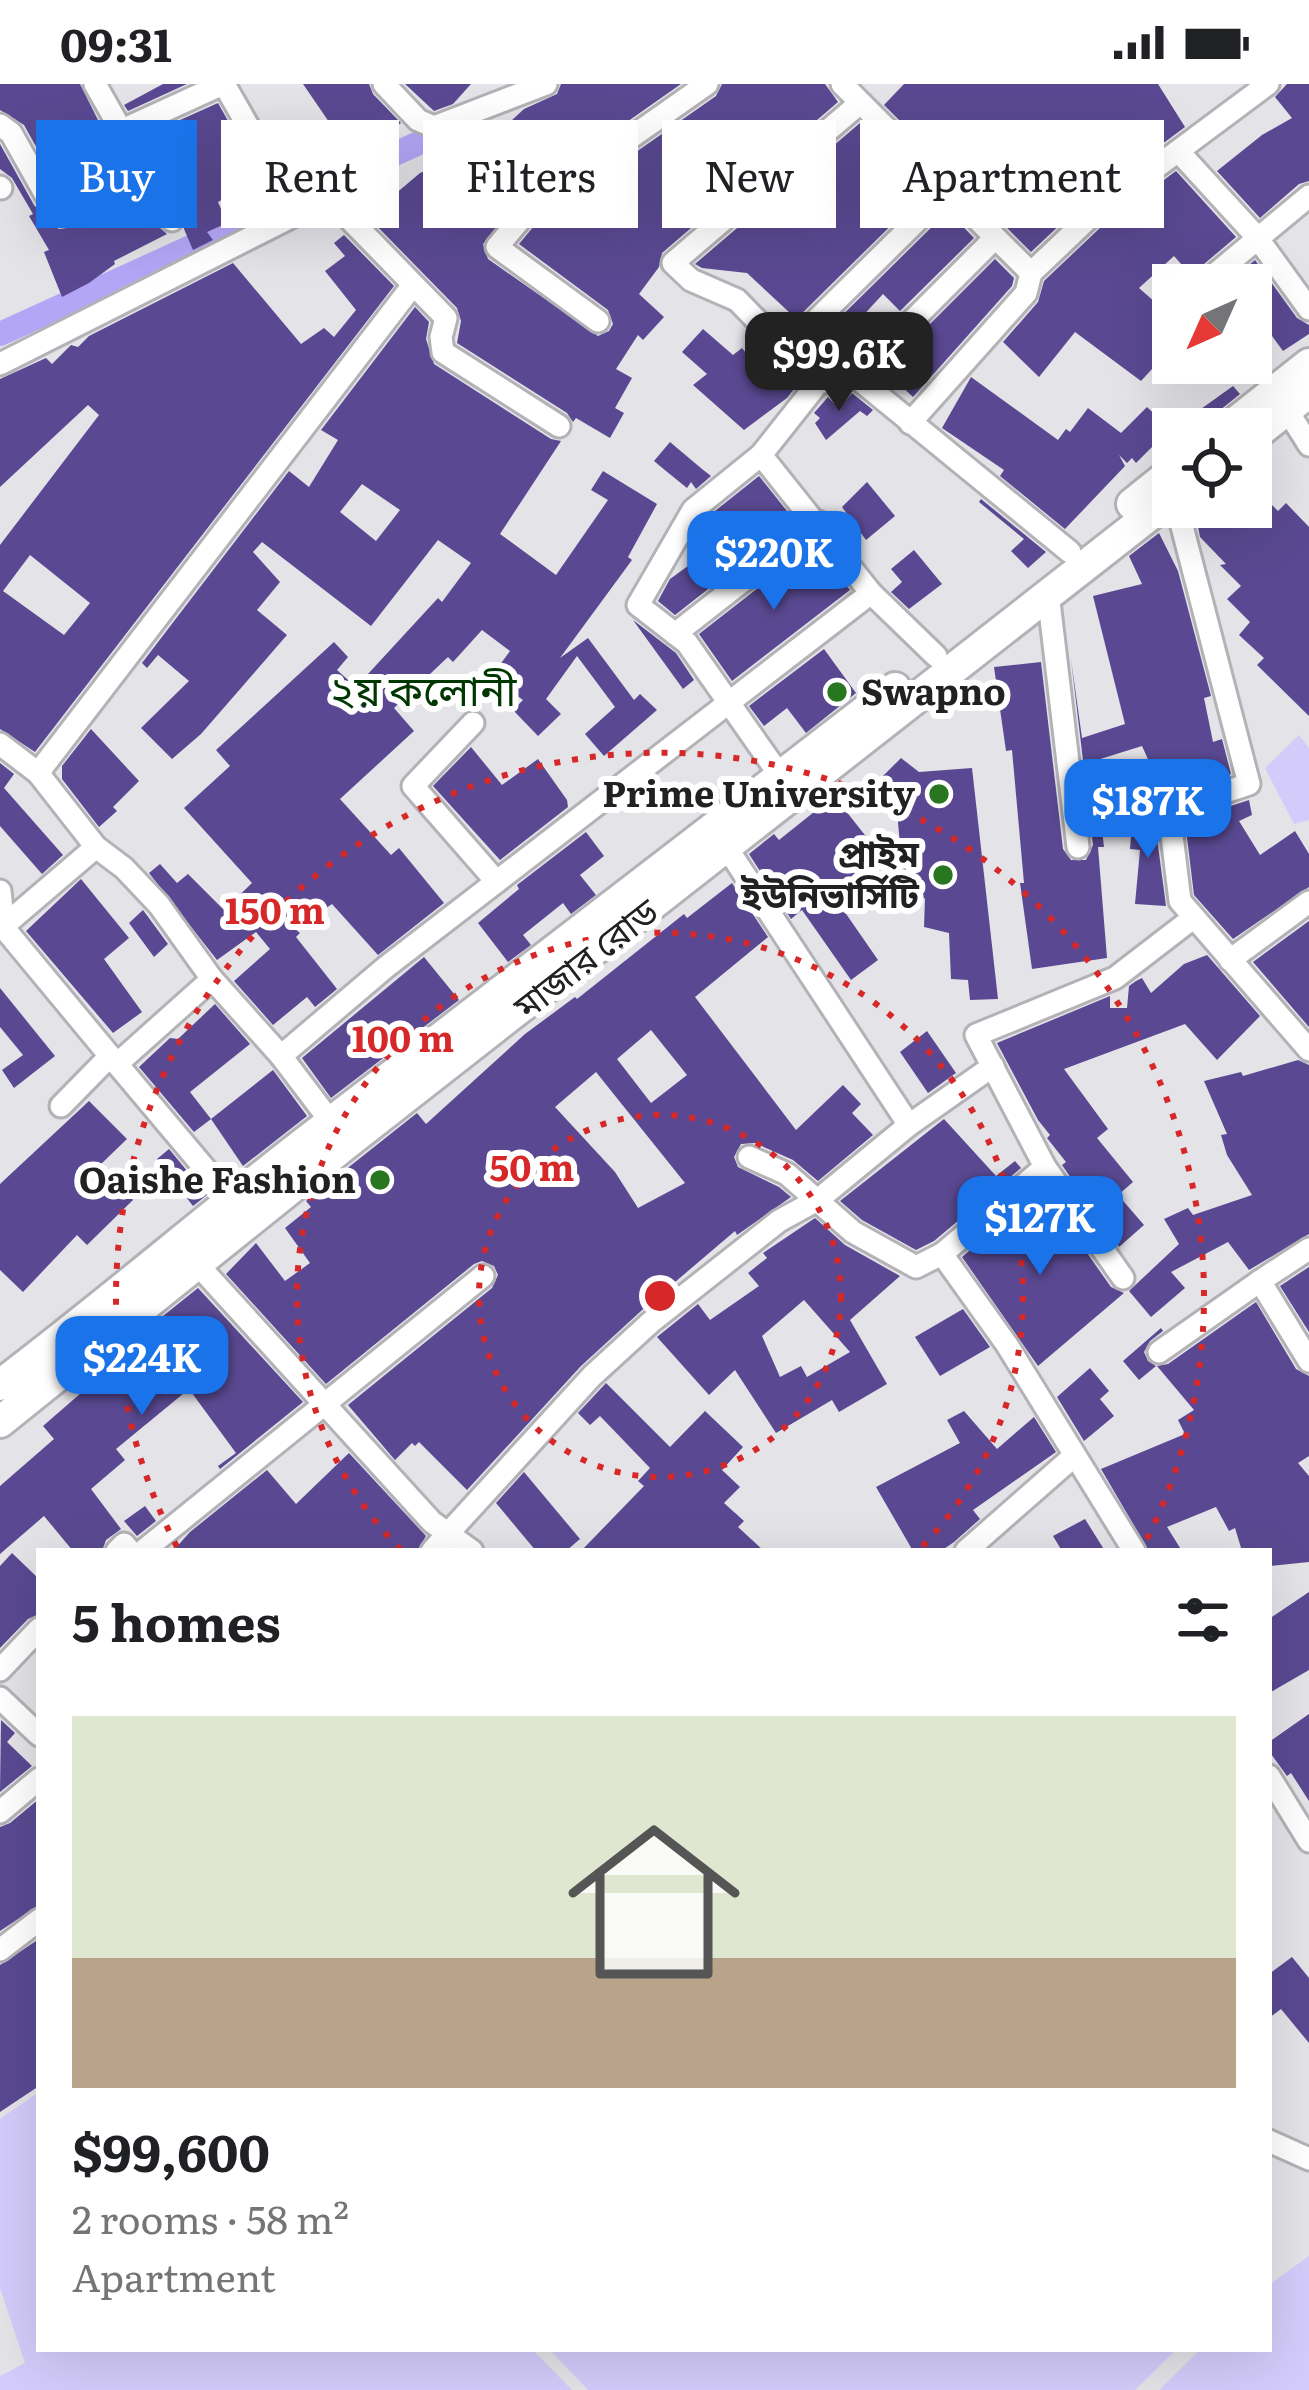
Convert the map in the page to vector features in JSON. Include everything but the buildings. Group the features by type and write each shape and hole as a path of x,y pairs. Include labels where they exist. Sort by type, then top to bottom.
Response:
{"main road":[{"path":"1253,408 1309,364"},
{"path":"1272,421 1298,401"},
{"name":"মাজার রোড","path":"0,1384 1152,488"},
{"name":"মাজার রোড","path":"0,1422 346,1144 1152,513"}],"street":[{"path":"95,84 114,120"},
{"path":"144,120 223,84 244,120"},
{"path":"384,84 418,120 434,127 543,84"},
{"path":"598,321 497,247 529,209 707,84"},
{"path":"842,84 876,120"},
{"path":"910,423 1026,293 1031,273 1092,215 1268,84"},
{"path":"818,382 737,300 692,280 673,263 860,104"},
{"path":"0,125 8,129 36,177"},
{"path":"1179,152 1256,236 1309,309"},
{"path":"1225,264 1309,196"},
{"path":"0,364 268,228"},
{"path":"358,228 446,318 443,352 559,426"},
{"path":"784,352 910,228"},
{"path":"983,228 1031,273"},
{"path":"781,777 687,643 638,604 693,510 761,454 818,382 856,377 994,239"},
{"path":"38,773 413,285"},
{"path":"856,377 1070,552"},
{"path":"1298,401 1309,445"},
{"path":"761,454 871,592 936,656"},
{"path":"675,634 818,522"},
{"path":"1182,528 1249,784 1169,811 1180,902 1309,1050"},
{"path":"281,1056 386,967 871,592"},
{"path":"1048,593 1078,847"},
{"path":"473,723 413,786 496,881"},
{"path":"0,744 38,773 96,847 158,904 212,979 281,1056 331,1122"},
{"path":"2,928 96,847"},
{"path":"728,848 909,1125"},
{"path":"0,891 2,928 233,1202"},
{"path":"1230,960 1309,902"},
{"path":"1124,1278 1045,1167 976,1035 1115,978 1192,918"},
{"path":"61,1106 212,979"},
{"path":"198,1265 440,1543 592,1376 651,1322 993,1066"},
{"path":"749,1157 787,1174 853,1232 916,1267 942,1254 1045,1167"},
{"path":"1159,1352 1309,1249"},
{"path":"942,1254 1007,1345 1131,1548"},
{"path":"147,1548 483,1276"},
{"path":"1260,1281 1309,1361"},
{"path":"969,1548 1073,1456"},
{"path":"0,1670 36,1632"},
{"path":"0,1698 36,1733"},
{"path":"1272,1781 1309,1841"},
{"path":"0,1812 36,1782"},
{"path":"0,1950 36,1922"},
{"path":"1272,2141 1309,2159"}],"shaded area":[{"path":"1299,735 1309,748 1309,820 1294,824 1265,768"},
{"path":"36,2094 36,2352 535,2352 572,2390 0,2390 0,2376 25,2363 0,2288 0,2119"},
{"path":"1309,2256 1309,2390 1159,2390 1198,2352 1272,2352 1272,2283"},
{"path":"552,2352 1174,2352 1135,2390 588,2390"}],"waterway":[{"path":"0,334 423,141"}],"place":[{"name":"Swapno","path":"837,692"},
{"name":"Prime University","path":"939,794"},
{"name":"প্রাইম ইউনিভার্সিটি","path":"943,875"},
{"name":"Oaishe Fashion","path":"380,1180"}],"district":[{"name":"২য় কলোনী","path":"423,691"}]}
